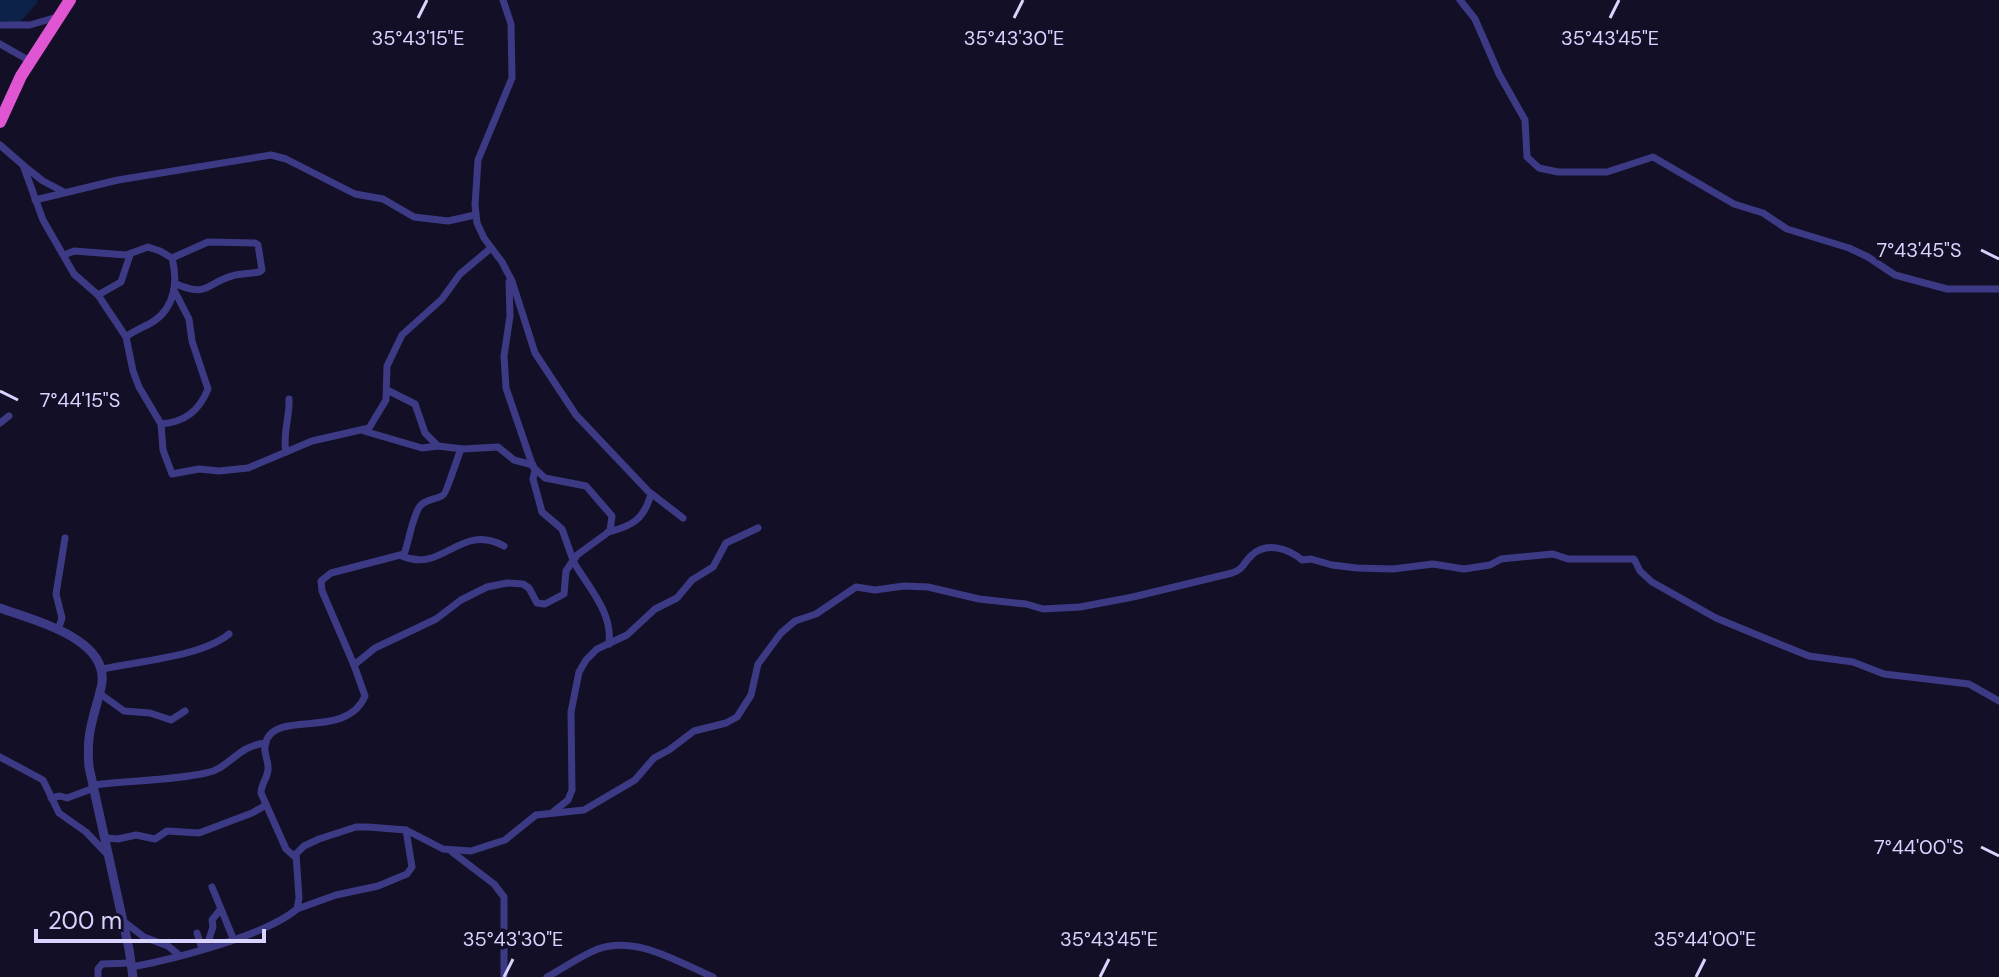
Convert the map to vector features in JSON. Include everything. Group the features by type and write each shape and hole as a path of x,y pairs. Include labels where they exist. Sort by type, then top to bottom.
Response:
{"highway":[{"path":"0,122 30,61 70,0"}],"street":[{"path":"503,0 511,24 512,78 478,160 475,215 480,231 510,276 541,364 588,431 627,466 651,494 683,518"},
{"path":"1460,0 1475,19 1499,74 1525,120 1527,157 1539,168 1553,172 1607,172 1653,157 1736,205 1763,213 1787,229 1849,248 1895,275 1947,289 1999,289"},
{"path":"0,25 30,25 59,16"},
{"path":"0,44 30,61"},
{"path":"0,145 43,181 64,192"},
{"path":"35,200 152,173 271,155 286,159 355,194 383,199 414,217 448,221 475,215"},
{"path":"23,165 48,231 77,278 98,295 126,337 139,387 161,424 163,450 171,474 199,469 219,471 248,468 312,441 364,431 422,448 498,447 545,478 586,486 610,511 612,522 608,532"},
{"path":"172,258 202,244 215,242 257,244 262,257 262,271 229,276 210,288 175,287"},
{"path":"64,255 74,251 130,255 148,247 172,258"},
{"path":"364,431 382,410 386,400 387,366 402,335 442,299 460,274 491,248"},
{"path":"98,295 121,282 130,255"},
{"path":"161,424 173,423 194,413 208,389 192,341 189,319 175,287 172,258"},
{"path":"510,276 510,316 504,356 508,399 534,468 533,479 540,507 566,536 573,559 595,594 607,621 609,644"},
{"path":"126,337 160,316 175,287"},
{"path":"387,390 417,407 425,433 438,446"},
{"path":"286,452 284,431 290,411 289,399"},
{"path":"0,423 9,416"},
{"path":"402,556 420,506 447,492 450,473 461,449"},
{"path":"354,665 375,648 436,619 461,600 487,587 519,583 529,588 537,603 550,602 564,594 566,571 573,559 608,532 629,527 638,521 645,513 651,494"},
{"path":"553,812 568,800 573,784 571,712 579,672 594,651 627,635 650,612 674,600 692,580 710,571 726,543 758,528"},
{"path":"58,630 62,618 56,594 65,538"},
{"path":"297,909 299,898 295,857 286,849 261,788 268,772 264,751 266,743 271,735 294,724 328,723 359,706 365,692 322,591 322,578 331,573 402,556 429,560 473,539 490,540 504,546"},
{"path":"450,851 471,851 500,842 528,819 543,813 584,810 635,780 654,758 694,731 737,717 751,695 758,664 781,633 795,621 816,614 853,588 928,587 1038,608 1080,607 1239,571 1253,554 1270,547 1292,552 1302,560 1357,568 1393,569 1433,564 1469,569 1490,565 1501,559 1552,554 1568,559 1634,559 1640,571 1652,582 1716,618 1809,656 1853,662 1884,674 1969,684 1999,701"},
{"path":"0,608 58,630 93,652 103,669 87,742 132,969"},
{"path":"103,669 143,663 196,649 220,642 229,634"},
{"path":"99,693 124,711 150,713 171,720 185,711"},
{"path":"51,798 69,797 94,787 178,779 206,773 247,747 266,743"},
{"path":"0,757 41,778 62,816 86,832 108,854"},
{"path":"106,838 138,835 155,839 167,831 199,833 266,805"},
{"path":"295,857 304,846 356,827 406,830 450,851 494,884 504,897 504,977"},
{"path":"98,977 102,964 132,969 204,948 282,919 297,909 407,874 412,867 406,830"},
{"path":"212,887 233,938"},
{"path":"204,948 213,927 212,920 220,910"},
{"path":"123,921 144,937 168,946 179,955"},
{"path":"197,933 204,948"},
{"path":"547,977 599,949 630,945 662,954 713,977"}],"water":[{"path":"0,0 38,2 20,22 0,21"}]}
